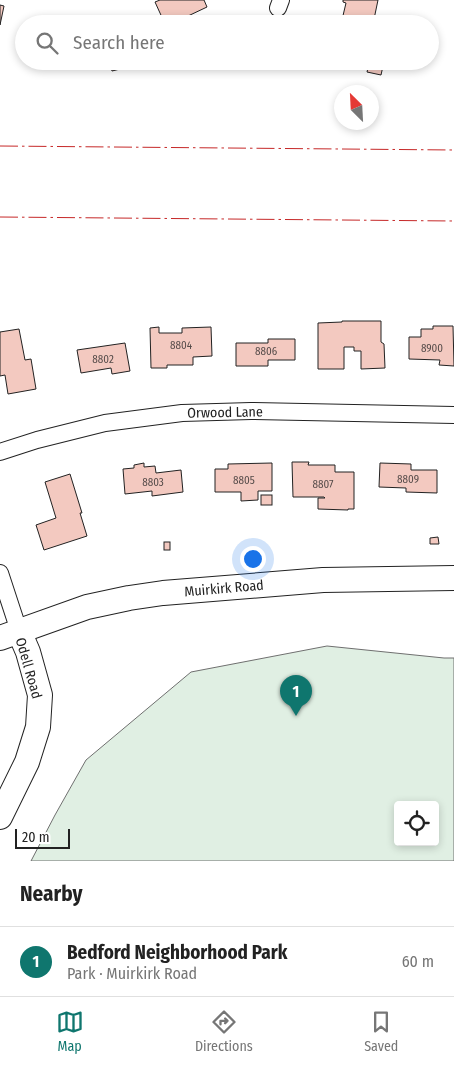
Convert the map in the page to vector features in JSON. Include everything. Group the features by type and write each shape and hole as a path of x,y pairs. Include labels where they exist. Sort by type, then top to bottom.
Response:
{"main road":[{"name":"Muirkirk Road","path":"9,635 87,607 163,593 323,580 454,578"},
{"name":"Odell Road","path":"0,817 27,762 38,727 40,695 28,652 9,635"}],"street":[{"name":"Orwood Lane","path":"0,452 37,440 105,423 182,413 251,411 454,415"},
{"path":"0,574 9,635"}],"green space":[{"path":"327,646 454,658 454,861 31,861 86,760 191,672"}],"building":[{"path":"160,0 204,0 207,7 190,15 161,15 155,2"},
{"path":"343,0 378,0 375,15 343,15 346,3"},
{"path":"0,5 4,6 0,25"},
{"path":"368,70 382,70 381,75 367,72"},
{"path":"381,321 381,342 384,344 385,368 361,369 361,351 354,351 354,347 344,347 344,369 318,369 318,323"},
{"path":"433,326 453,326 454,366 439,365 440,360 409,359 409,337 421,337 421,329 433,329"},
{"path":"159,327 159,333 182,333 182,328 211,327 212,356 193,357 193,365 167,365 167,368 151,368 150,328"},
{"path":"19,329 25,360 31,359 36,389 8,394 5,375 0,376 0,332"},
{"path":"268,339 295,339 295,360 268,360 268,366 236,366 236,343 268,343"},
{"path":"125,343 130,371 112,374 111,368 81,373 77,350"},
{"path":"292,462 309,462 308,465 335,465 335,472 354,472 354,509 318,509 318,498 324,497 293,497"},
{"path":"144,463 144,467 155,466 156,473 181,470 183,492 152,496 152,491 125,494 123,469 134,468 134,465"},
{"path":"272,463 272,491 258,491 258,500 241,501 241,492 215,492 215,469 228,469 228,464"},
{"path":"380,463 411,464 411,470 437,470 437,493 406,492 406,488 379,487"},
{"path":"70,474 87,536 44,550 36,525 56,518 45,482"},
{"path":"261,495 272,495 272,505 261,505"},
{"path":"438,537 439,544 430,544 430,538"},
{"path":"164,542 170,542 170,550 164,550"}],"power":[{"path":"0,146 454,150"},
{"path":"0,217 454,221"}],"place":[{"name":"Bedford Neighborhood Park","path":"296,716"}]}
